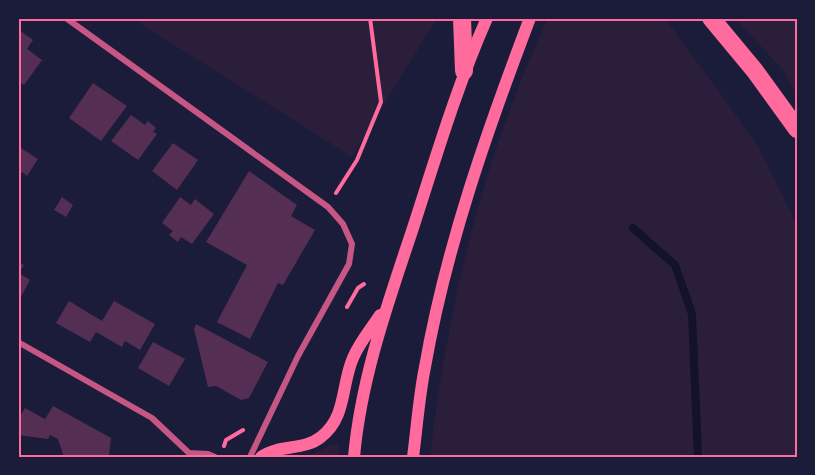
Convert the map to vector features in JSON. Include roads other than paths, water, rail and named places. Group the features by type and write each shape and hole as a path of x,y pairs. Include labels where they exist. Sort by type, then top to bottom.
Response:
{"highway":[{"path":"462,18 464,71"},
{"path":"711,18 755,71 797,129"}],"main road":[{"path":"354,457 356,431 369,370 387,304 464,71 487,18"},
{"path":"413,457 424,368 451,256 476,168 530,18"},
{"path":"261,457 287,447 304,446 331,429 339,415 352,358 387,304"}],"street":[{"path":"66,18 328,207 343,224 352,244 349,264 298,356 250,457"},
{"path":"18,342 152,418 187,455 208,454 215,457"}],"waterway":[{"path":"633,228 675,265 692,314 698,457"}]}
